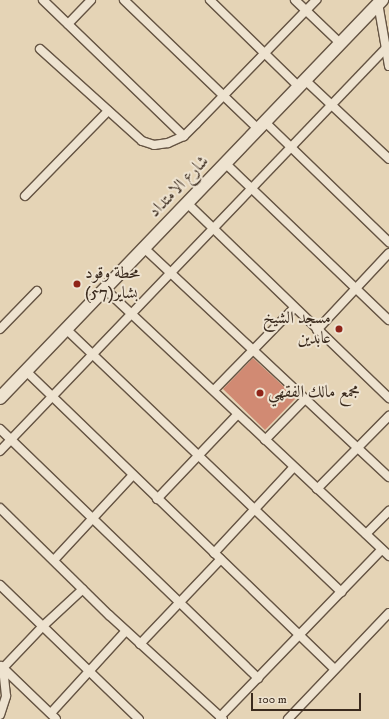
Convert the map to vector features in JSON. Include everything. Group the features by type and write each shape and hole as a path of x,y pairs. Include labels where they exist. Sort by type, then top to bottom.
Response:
{"street":[{"path":"43,0 184,136"},
{"path":"68,24 91,0"},
{"path":"124,0 224,95 291,147 389,242"},
{"path":"210,0 265,53 302,84 331,105 389,159"},
{"path":"295,0 340,43"},
{"path":"40,49 142,141 161,144 184,136 316,0"},
{"path":"380,2 389,66"},
{"name":"شارع الامتداد","path":"0,398 380,2"},
{"path":"0,451 92,353 331,105 386,42"},
{"path":"25,196 108,111"},
{"path":"225,163 389,320"},
{"path":"187,204 389,398"},
{"path":"144,248 254,349 389,477"},
{"path":"317,330 389,253"},
{"path":"105,289 389,556"},
{"path":"0,329 37,291"},
{"path":"214,390 294,308"},
{"path":"66,329 341,592"},
{"path":"26,372 335,670"},
{"path":"265,440 305,399"},
{"path":"157,499 238,414"},
{"path":"317,489 389,416"},
{"path":"0,429 258,678"},
{"path":"214,553 294,467"},
{"path":"54,560 133,475"},
{"path":"0,508 126,631 222,718 258,678 382,549"},
{"path":"366,534 389,511"},
{"path":"140,644 221,559"},
{"path":"0,585 139,719"},
{"path":"2,667 83,589"},
{"path":"290,718 388,617"},
{"path":"2,667 53,716 90,671 126,631"},
{"path":"0,715 6,696 2,667"}],"building":[{"name":"مجمع مالك الفقهي","path":"253,358 296,398 265,430 223,389"}],"place":[{"name":"محطة وقود بشاير(57)","path":"77,284"},
{"name":"مسجد الشيخ عابدين","path":"339,329"},
{"name":"مجمع مالك الفقهي","path":"260,393"}]}
